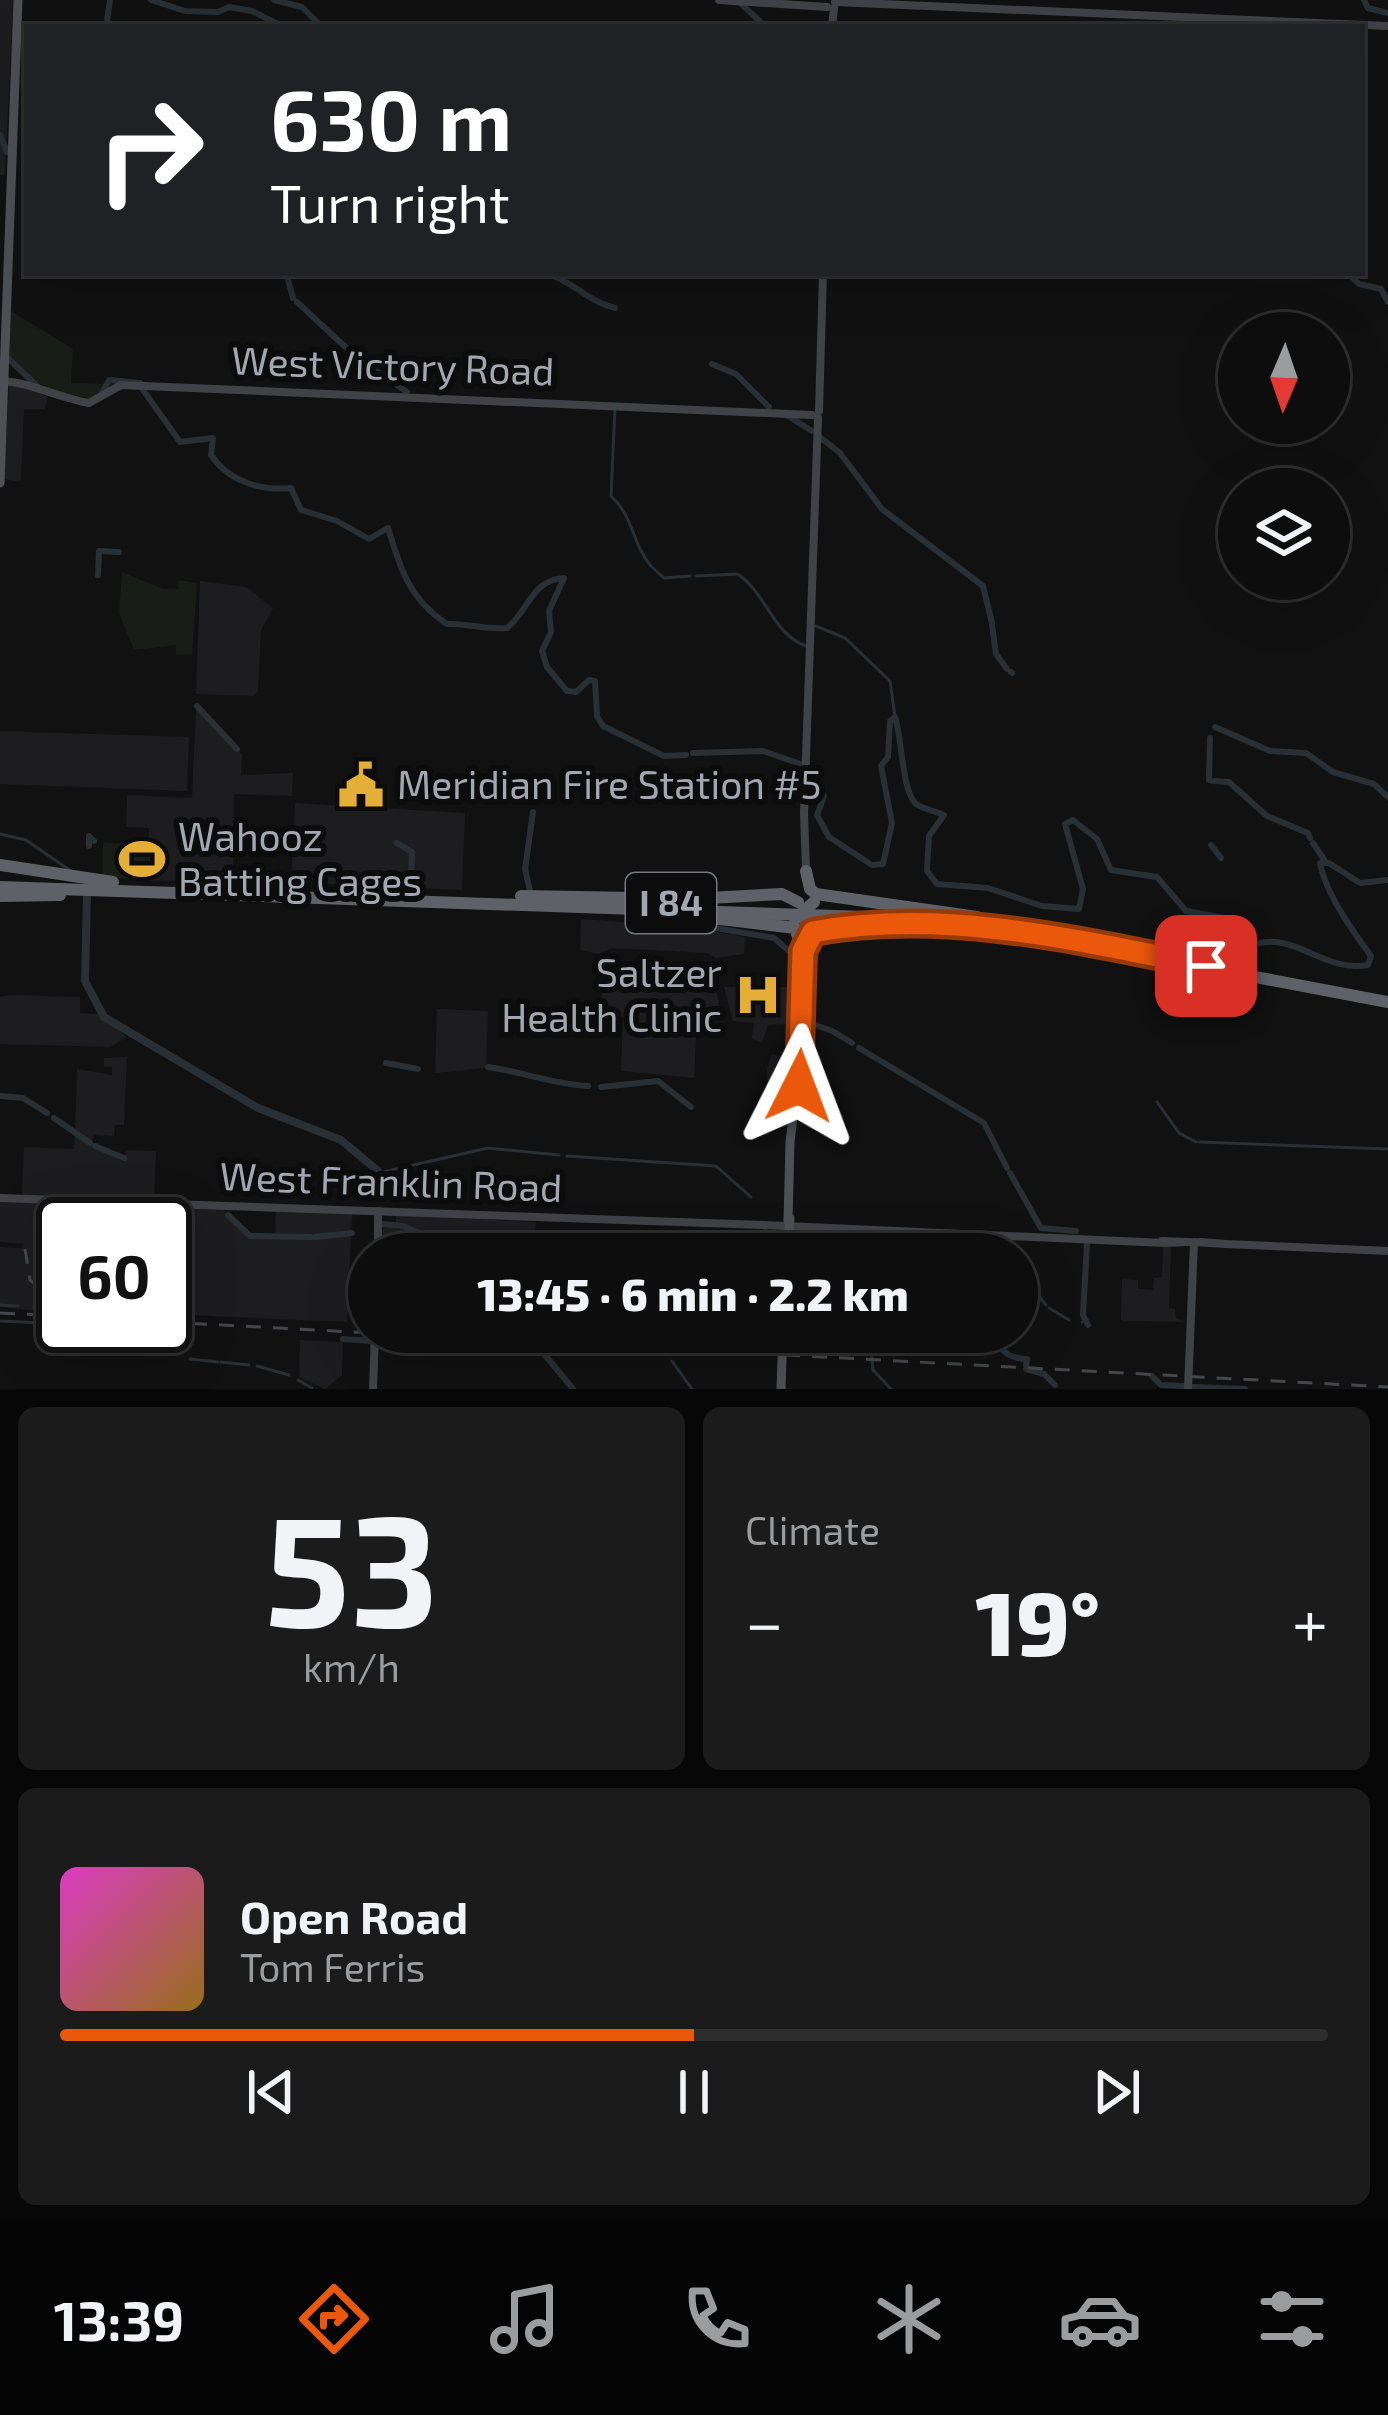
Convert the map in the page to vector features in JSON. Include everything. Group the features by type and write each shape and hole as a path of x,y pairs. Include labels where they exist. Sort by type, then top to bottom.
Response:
{"highway":[{"path":"776,894 798,891 806,865"},
{"path":"806,865 812,892 984,919"},
{"path":"4,868 144,888"},
{"name":"I 84","path":"0,884 499,897 984,919 1388,998"},
{"path":"5,899 144,888"},
{"name":"I 84","path":"144,888 952,920 1388,998"},
{"path":"499,897 690,899 788,894 832,928"},
{"path":"772,925 838,897"},
{"path":"637,908 797,930 803,956"},
{"path":"803,956 810,934 887,923 952,925 1116,948"}],"main road":[{"path":"0,483 17,0"},
{"path":"718,0 1338,24"},
{"path":"788,1233 805,911 804,768 823,276"},
{"name":"West Victory Road","path":"1,381 89,404 121,385 815,414"},
{"name":"West Franklin Road","path":"0,1198 788,1224 1388,1251"},
{"path":"378,1211 378,1233"},
{"name":"West Franklin Road","path":"712,1225 763,1225"},
{"path":"1188,1389 1194,1242"},
{"path":"373,1389 374,1353"},
{"path":"781,1389 782,1353"}],"shaded area":[{"path":"0,0 13,0 5,175 0,175"},
{"path":"11,311 73,349 71,383 105,384 104,392 93,399 67,395 28,374 9,356"},
{"path":"9,384 27,385 47,397 45,409 24,409 21,480 15,481 4,479"},
{"path":"122,572 163,589 178,589 179,580 197,583 192,654 176,655 176,645 134,650 119,613"},
{"path":"200,581 246,587 273,608 261,630 258,691 253,696 196,694"},
{"path":"196,707 242,754 241,775 293,773 292,796 234,794 233,880 148,881 149,828 126,827 127,795 192,798"},
{"path":"0,731 189,737 187,791 0,784"},
{"path":"295,803 465,813 462,890 291,882"},
{"path":"103,842 149,847 148,881 102,877"},
{"path":"581,919 690,927 745,937 744,954 716,958 707,953 580,950"},
{"path":"602,985 716,990 722,1018 697,1021 694,1078 621,1071 623,1017 601,1016"},
{"path":"724,987 788,987 787,1024 768,1025 762,1043 752,1039 754,1023 733,1021"},
{"path":"0,997 80,997 80,1013 97,1014 127,1037 110,1047 0,1044"},
{"path":"437,1009 488,1011 486,1068 435,1073"},
{"path":"772,1055 791,1058 787,1127 765,1131 767,1068"},
{"path":"127,1057 124,1125 115,1125 114,1136 95,1135 91,1142 75,1132 77,1069 112,1075 112,1067 104,1067 104,1058"},
{"path":"75,1136 124,1162 126,1150 156,1151 154,1197 22,1196 24,1147 74,1149"},
{"path":"0,1201 36,1202 36,1311 0,1307 0,1247 22,1248 23,1244 0,1242"},
{"path":"192,1207 222,1208 248,1233 275,1234 276,1211 352,1214 347,1322 192,1315"},
{"path":"396,1215 536,1222 535,1233 415,1233 396,1225"},
{"path":"383,1227 412,1233 383,1233"},
{"path":"1163,1246 1171,1247 1169,1308 1187,1322 1121,1321 1122,1279 1138,1280 1138,1289 1153,1290 1154,1278 1162,1277"},
{"path":"300,1340 343,1342 342,1375 325,1389 299,1377"}],"waterway":[{"path":"106,24 110,0"},
{"path":"151,0 185,11 218,12 229,7 252,11 278,24"},
{"path":"274,0 302,7 319,24"},
{"path":"1364,0 1368,8 1388,13"},
{"path":"739,2 763,24"},
{"path":"0,135 7,152"},
{"path":"287,276 293,298"},
{"path":"553,276 615,308"},
{"path":"1351,276 1359,284 1381,289 1388,302"},
{"path":"297,302 355,356"},
{"path":"9,359 37,386"},
{"path":"359,359 407,392"},
{"path":"712,364 736,374 769,407"},
{"path":"100,397 109,380 140,383"},
{"path":"141,387 180,442 213,438 211,455 237,478 258,486 291,488 301,510 337,521 369,539 388,528 415,593 447,624 507,628 537,590 564,578 549,611 551,632 542,651 547,667 567,691 576,692 589,680 595,681 597,716"},
{"path":"615,408 611,496 651,566"},
{"path":"788,416 812,431"},
{"path":"821,438 840,453 882,509 983,586 992,623"},
{"path":"98,575 99,551 119,552"},
{"path":"653,568 664,578 690,576"},
{"path":"696,576 737,574"},
{"path":"739,575 786,633 806,646"},
{"path":"992,625 996,654 1007,669"},
{"path":"816,626 845,638 890,681 895,717"},
{"path":"197,706 237,749"},
{"path":"808,771 824,796 817,815 829,837 872,865 883,864 892,823 881,766 888,757 890,721 895,717 911,798 944,815 929,836 927,871 937,884 988,888 1042,906 1079,909 1083,889 1065,824 1073,820 1097,839 1111,870 1157,877 1186,911 1224,918 1256,944 1284,943 1352,966 1368,965 1371,956 1334,899 1320,863 1329,863 1360,883 1388,880"},
{"path":"598,718 603,726 664,756 686,755"},
{"path":"1215,727 1270,751 1306,753 1333,772 1374,784 1388,797"},
{"path":"1209,780 1210,738"},
{"path":"693,753 763,751 801,764"},
{"path":"1213,781 1229,782 1267,816 1310,838"},
{"path":"530,891 525,869 533,812"},
{"path":"0,834 26,840 71,871"},
{"path":"89,846 89,836 94,841"},
{"path":"397,843 412,852 411,889"},
{"path":"1313,843 1325,861"},
{"path":"1211,845 1221,858"},
{"path":"289,885 290,881"},
{"path":"87,893 85,981 104,1017 258,1108 341,1140 378,1171"},
{"path":"632,914 774,938 789,951"},
{"path":"791,960 794,1022"},
{"path":"807,1022 832,1031"},
{"path":"834,1032 852,1043"},
{"path":"859,1048 984,1123 1007,1168"},
{"path":"386,1063 418,1069"},
{"path":"488,1067 588,1086"},
{"path":"601,1087 658,1081 691,1107"},
{"path":"0,1096 23,1098 47,1113"},
{"path":"1157,1102 1179,1133 1196,1142"},
{"path":"54,1118 90,1143"},
{"path":"1199,1142 1388,1149"},
{"path":"95,1146 124,1158"},
{"path":"383,1172 488,1148 559,1155"},
{"path":"567,1156 716,1166 751,1197"},
{"path":"1010,1173 1041,1228 1076,1231"},
{"path":"228,1215 250,1236 311,1237"},
{"path":"382,1224 419,1233"},
{"path":"765,1229 768,1233"},
{"path":"315,1237 348,1233"},
{"path":"1087,1244 1083,1315 1088,1325"},
{"path":"1038,1295 1046,1305"},
{"path":"0,1305 18,1306"},
{"path":"1049,1308 1069,1320"},
{"path":"1082,1322 1086,1320"},
{"path":"0,1321 36,1323"},
{"path":"343,1339 348,1339"},
{"path":"543,1353 573,1389"},
{"path":"871,1353 872,1358"},
{"path":"1007,1353 1027,1359 1026,1365"},
{"path":"190,1359 218,1362"},
{"path":"672,1361 692,1389"},
{"path":"872,1361 873,1370 891,1389"},
{"path":"221,1362 249,1365"},
{"path":"257,1366 289,1375"},
{"path":"1026,1369 1044,1374 1055,1385"},
{"path":"1152,1376 1161,1385 1184,1386"},
{"path":"298,1380 312,1388"},
{"path":"1194,1387 1245,1389"}],"railway":[{"path":"25,1249 30,1280 36,1285"},
{"path":"0,1313 36,1315"},
{"path":"192,1323 1388,1387"}],"place":[{"name":"Meridian Fire Station #5","path":"361,785"},
{"name":"Wahooz Batting Cages","path":"142,859"},
{"name":"Saltzer Health Clinic","path":"758,995"}],"route":[{"path":"799,1086 803,951 813,932 887,923 952,925 1206,966"}]}
